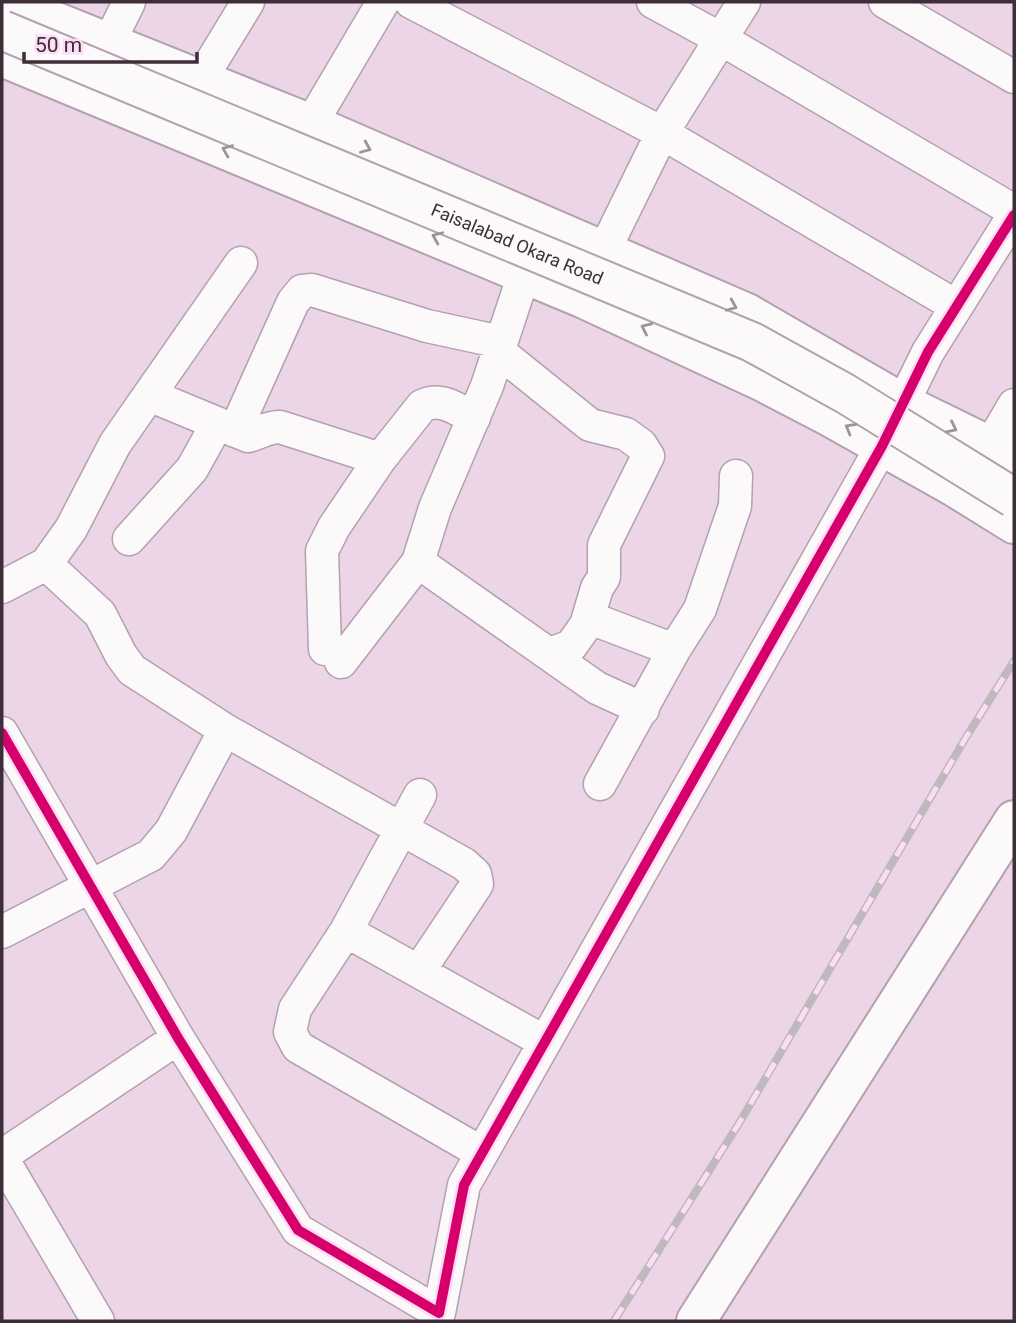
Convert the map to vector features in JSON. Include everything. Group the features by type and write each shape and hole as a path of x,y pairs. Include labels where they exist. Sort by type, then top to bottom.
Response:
{"main road":[{"path":"8,2 310,124 747,313 904,404 1002,454"},
{"name":"Faisalabad Okara Road","path":"2,30 752,342 846,394 1014,498"},
{"path":"2,57 582,298 763,382 882,446 1014,524"},
{"path":"696,1321 1014,820"},
{"path":"722,1321 1014,859"}],"street":[{"path":"109,43 129,2"},
{"path":"201,79 248,2"},
{"path":"310,124 383,2"},
{"path":"411,2 662,133 956,306"},
{"path":"2,733 178,1038 298,1230 437,1317 464,1185 882,446 928,352 1014,213 721,39 653,2"},
{"path":"604,251 662,133 744,2"},
{"path":"885,2 1014,77"},
{"path":"2,587 47,564 71,529 115,444 241,262"},
{"path":"474,418 440,401 432,401 422,406 380,459 334,527 322,551 333,656 418,562 435,508 474,418 524,274"},
{"path":"129,539 226,428 293,302 302,291 312,290 500,346 590,425 626,433 641,445 648,456 604,545 604,577 591,604 590,618 571,646 550,654"},
{"path":"149,395 248,436 268,427 280,427 380,459"},
{"path":"1002,454 1014,405"},
{"path":"600,784 674,650 700,609 735,506 736,477"},
{"path":"418,562 597,688 643,709"},
{"path":"47,564 100,614 121,655 132,670 225,730 464,864 475,874 477,884 419,971"},
{"path":"590,618 674,650"},
{"path":"2,932 151,855 171,831 225,730"},
{"path":"420,795 346,931 295,1009 290,1032 298,1047 482,1153"},
{"path":"346,931 545,1042"},
{"path":"98,1321 2,1157 178,1038"}],"railway":[{"path":"614,1321 738,1125 965,739 1014,661"}],"cycle path":[{"path":"2,733 178,1038 298,1230 439,1313 464,1185 882,446 928,352 1014,215"}]}
